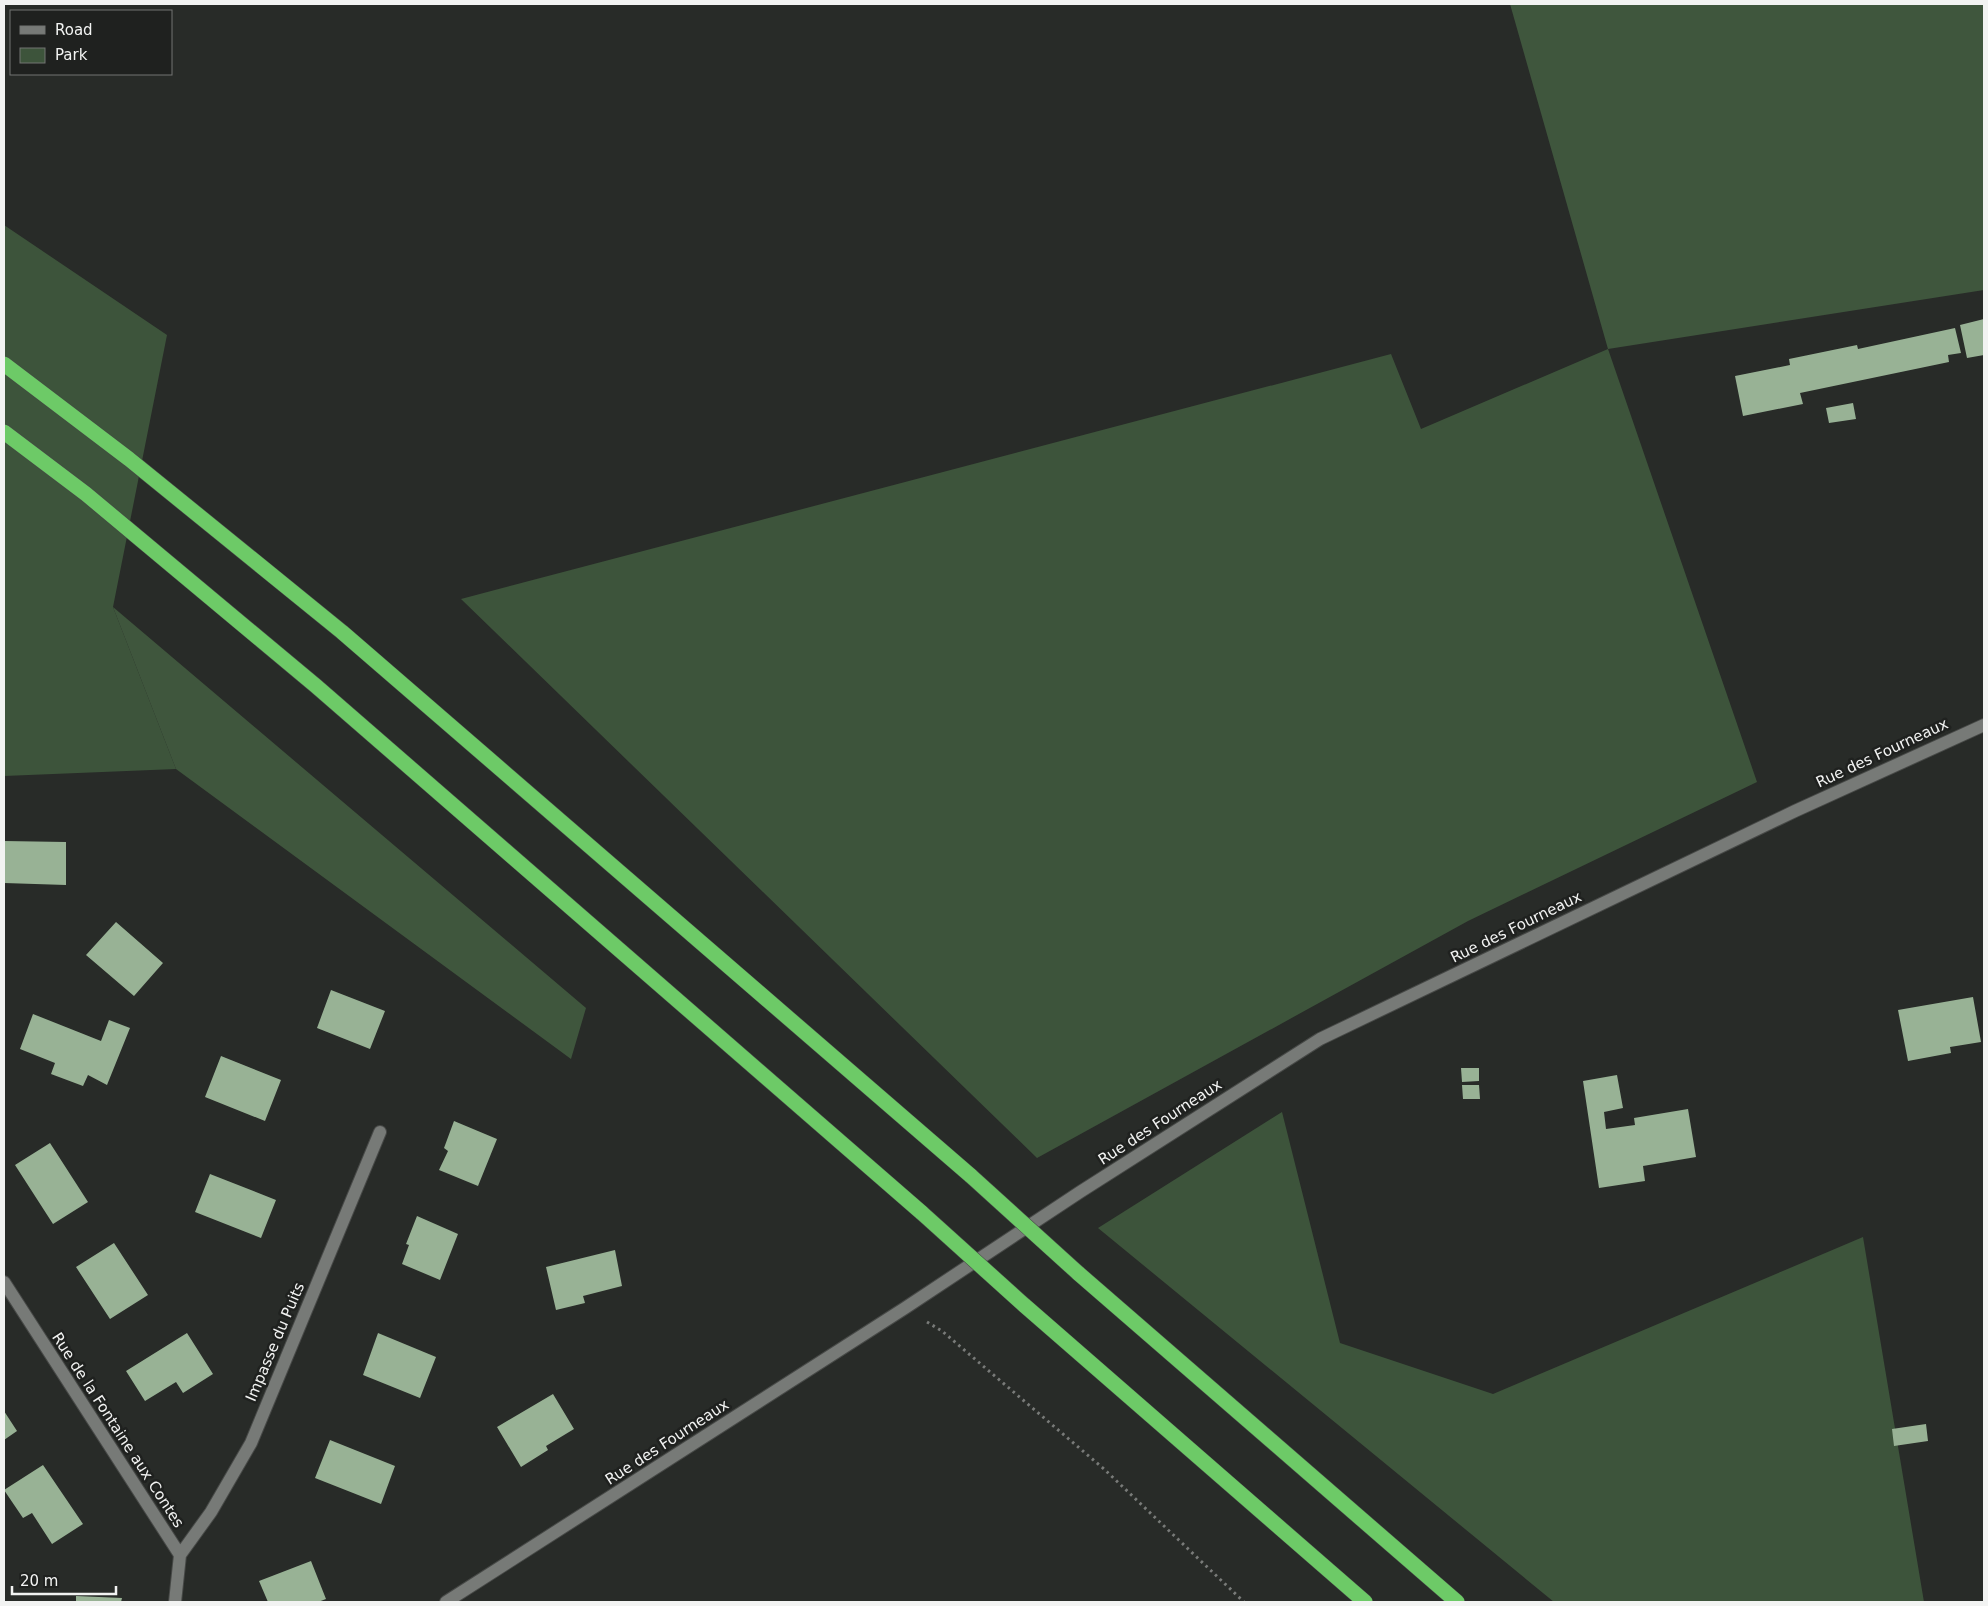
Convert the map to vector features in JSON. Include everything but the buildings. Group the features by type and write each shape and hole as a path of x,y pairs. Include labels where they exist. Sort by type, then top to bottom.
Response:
{"highway":[{"path":"4,364 129,459 342,632 971,1176 1078,1273 1457,1602"},
{"path":"4,432 86,494 316,686 922,1213 1024,1305 1365,1602"}],"street":[{"name":"Rue des Fourneaux","path":"446,1602 1320,1039 1795,812 1984,725"},
{"name":"Impasse du Puits","path":"180,1555 212,1512 251,1443 380,1132"},
{"name":"Rue de la Fontaine aux Contes","path":"4,1282 180,1555"},
{"path":"175,1602 180,1555"}],"path":[{"path":"905,1308 942,1331 1104,1469 1244,1602"}],"green space":[{"path":"1510,4 1984,4 1984,290 1608,349"},
{"path":"4,225 167,335 113,607 176,769 4,776"},
{"path":"1608,349 1757,782 1468,921 1037,1158 461,599 1391,354 1421,429"},
{"path":"113,607 586,1008 571,1059 176,769"},
{"path":"1282,1112 1340,1343 1493,1394 1863,1237 1924,1602 1554,1602 1098,1228"}]}
